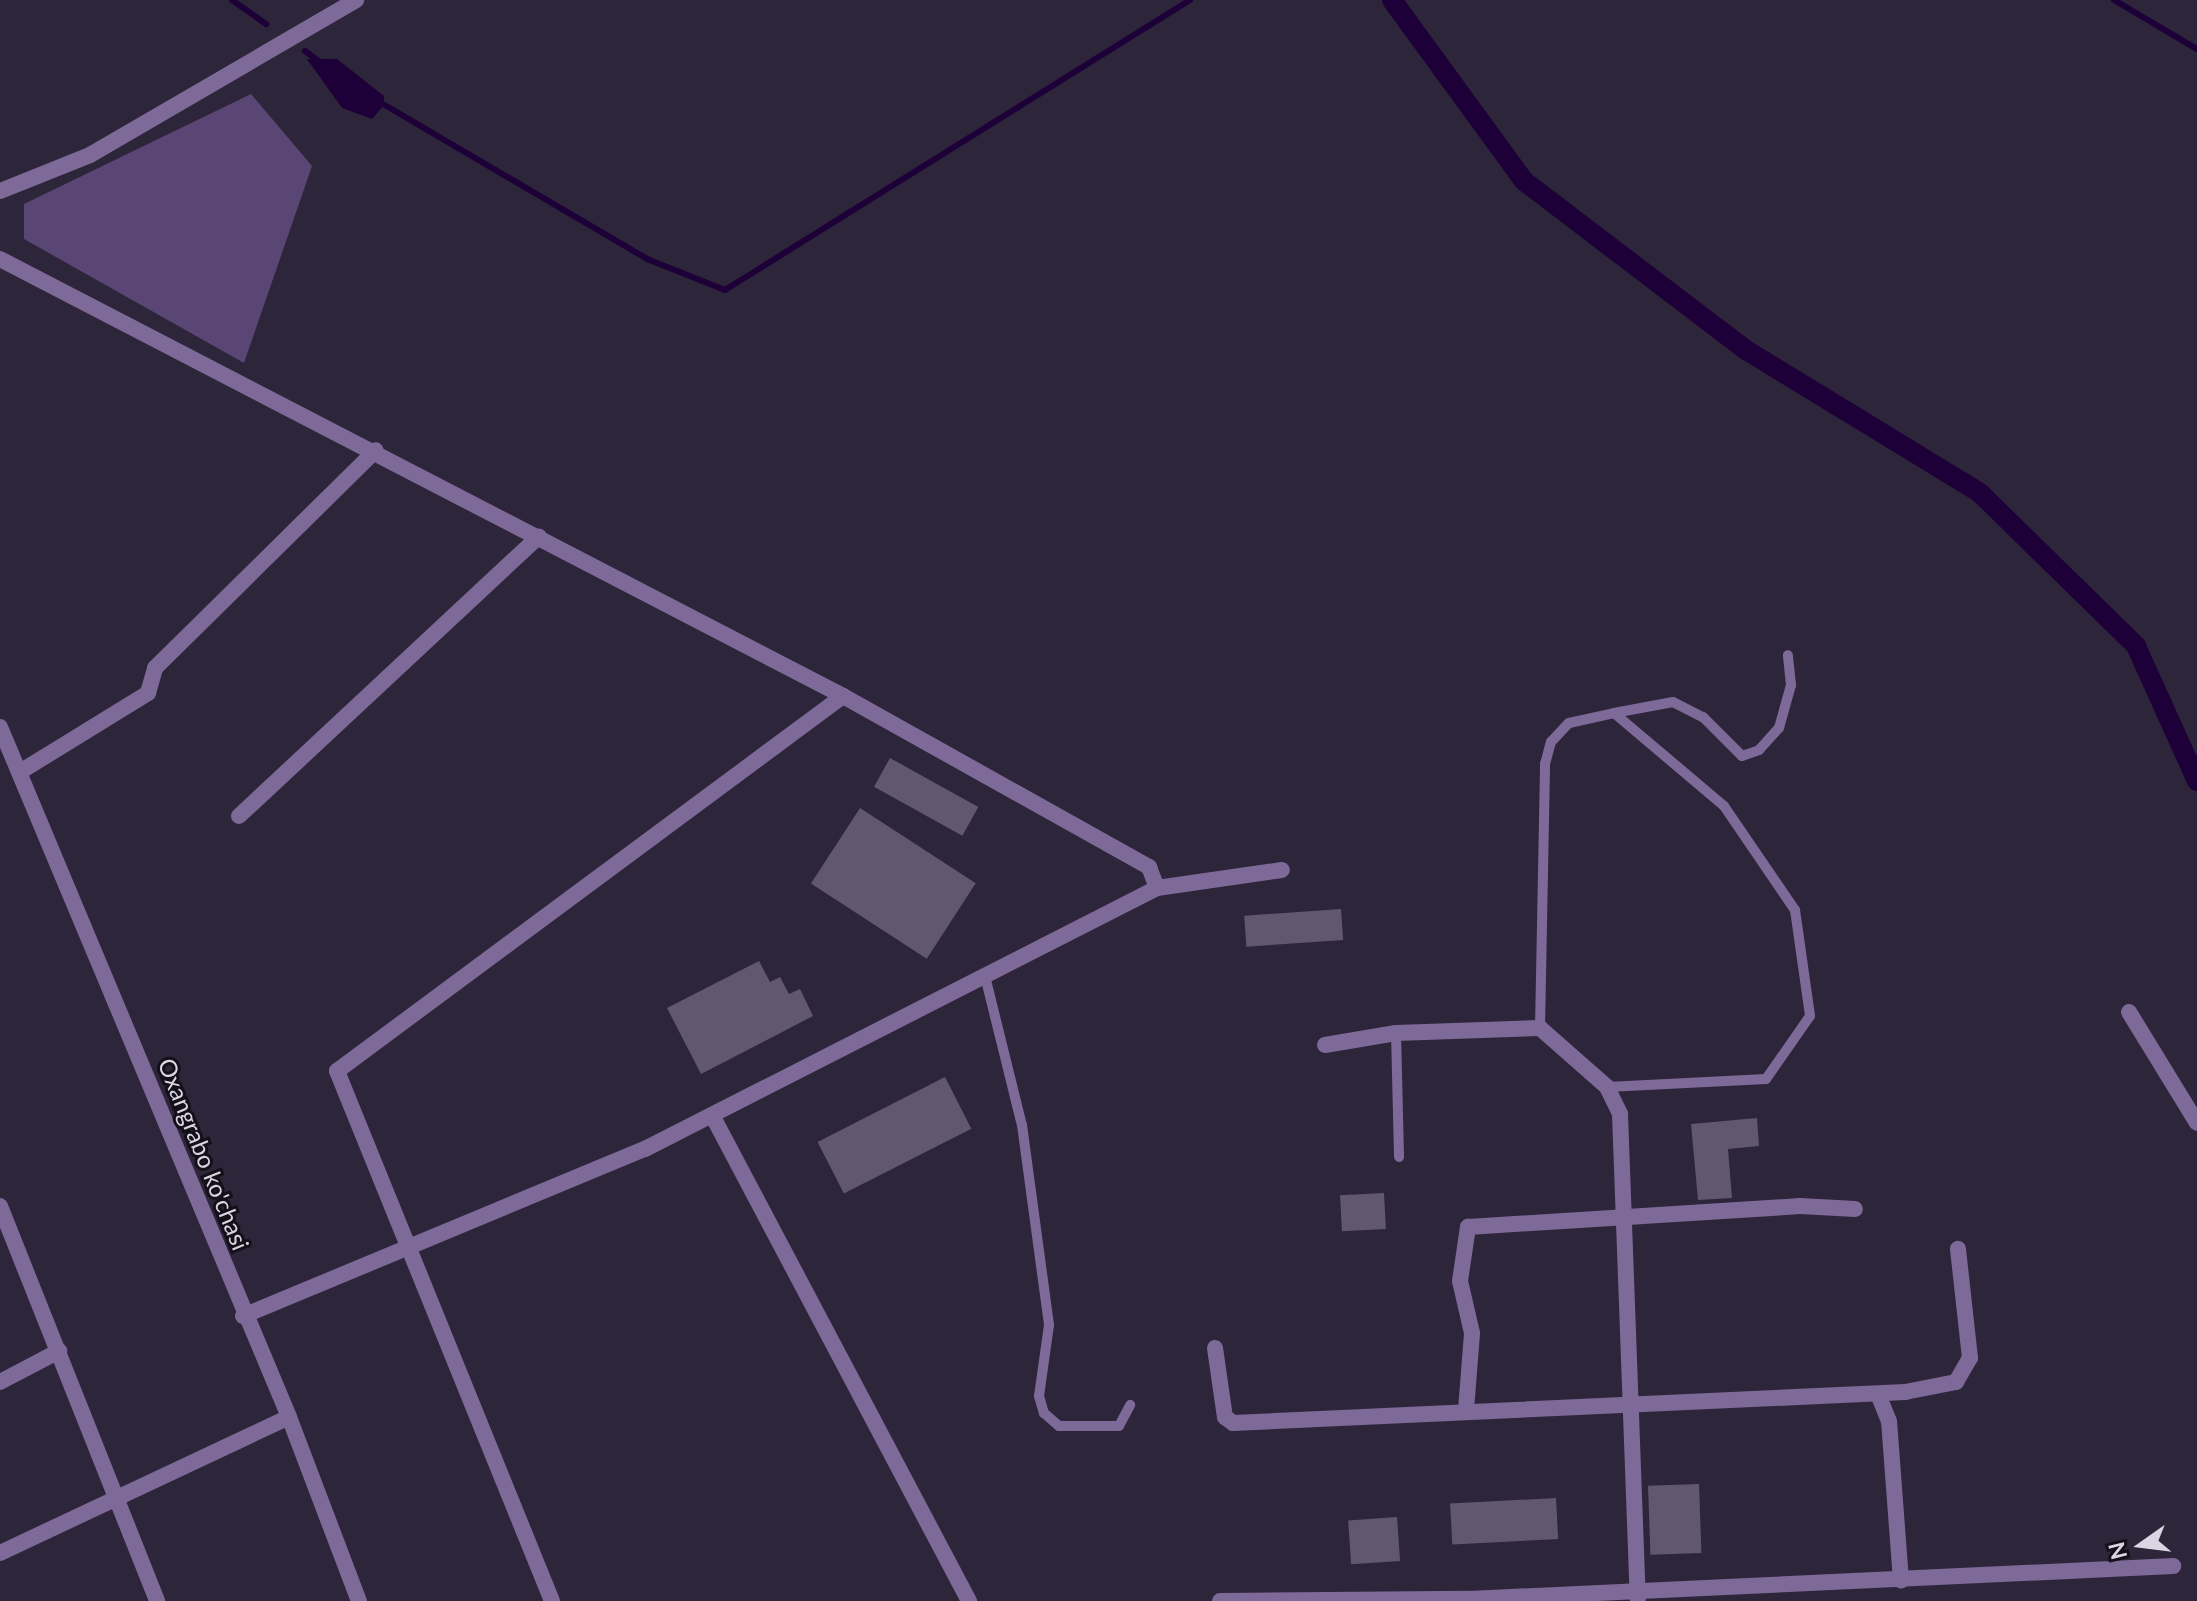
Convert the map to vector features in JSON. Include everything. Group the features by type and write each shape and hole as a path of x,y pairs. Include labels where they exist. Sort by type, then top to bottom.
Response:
{"street":[{"path":"0,191 90,155 356,0"},
{"path":"0,259 376,450 843,696 1149,867 1157,888"},
{"path":"23,770 148,693 155,668 376,450"},
{"path":"239,816 539,536"},
{"path":"552,1601 415,1250 337,1071 843,696"},
{"name":"Oxangrabo ko'chasi","path":"0,727 23,770 243,1316 289,1417 359,1601"},
{"path":"243,1316 415,1250 712,1115 1157,888 1282,870"},
{"path":"2129,1012 2197,1123"},
{"path":"1325,1045 1396,1033 1540,1028 1607,1087 1620,1114 1635,1400 1638,1596"},
{"path":"712,1115 969,1601"},
{"path":"0,1206 59,1351 113,1499 157,1601"},
{"path":"1466,1410 1472,1333 1460,1281 1468,1227 1625,1217 1855,1209"},
{"path":"1215,1348 1225,1417 1233,1423 1635,1400 1878,1394 1956,1382 1970,1358 1958,1249"},
{"path":"0,1382 59,1351"},
{"path":"1878,1394 1889,1421 1901,1581"},
{"path":"0,1553 289,1417"},
{"path":"1220,1601 1638,1596 2173,1566"}],"lane":[{"path":"1540,1028 1545,764 1551,742 1569,723 1673,702 1703,717 1742,756 1759,750 1779,728 1791,685 1788,655"},
{"path":"1607,1087 1766,1079 1810,1016 1795,910 1724,806 1614,713"},
{"path":"985,976 1024,1141 1049,1325 1044,1413 1059,1426 1119,1426 1130,1405"},
{"path":"1396,1033 1399,1157"}],"shaded area":[{"path":"307,59 337,59 384,96 384,105 372,119 342,108"},
{"path":"251,94 312,166 244,363 24,239 24,204"}],"building":[{"path":"890,758 978,807 962,836 874,787"},
{"path":"860,808 976,883 927,959 811,883"},
{"path":"1341,909 1343,940 1246,947 1244,916"},
{"path":"759,961 770,982 780,977 789,994 800,989 813,1016 701,1074 667,1008"},
{"path":"945,1077 971,1129 844,1194 818,1142"},
{"path":"1757,1118 1759,1146 1728,1149 1732,1198 1698,1200 1691,1124"},
{"path":"1384,1193 1386,1229 1342,1231 1340,1195"},
{"path":"1699,1484 1701,1553 1650,1555 1648,1486"},
{"path":"1556,1498 1558,1539 1452,1544 1450,1504"},
{"path":"1397,1517 1400,1561 1351,1564 1348,1520"}],"waterway":[{"path":"232,0 266,24"},
{"path":"378,101 647,259 725,290 1190,0"},
{"path":"1392,0 1524,181 1746,350 1980,493 2136,646 2197,781"},
{"path":"2114,0 2197,49"},
{"path":"305,51 319,61"}]}
